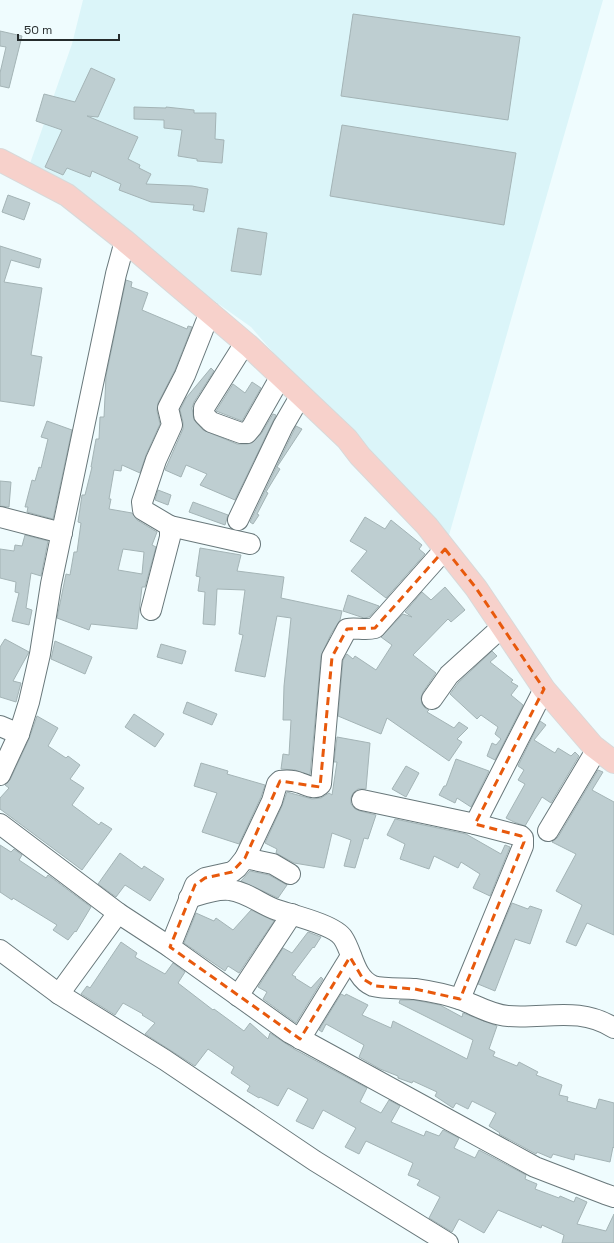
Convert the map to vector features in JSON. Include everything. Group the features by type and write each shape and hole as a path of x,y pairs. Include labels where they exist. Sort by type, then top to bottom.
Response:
{"main road":[{"path":"0,160 67,195 125,241 245,343 347,439 360,456 427,526 476,588 544,689 597,749 614,762"}],"street":[{"path":"0,775 19,734 29,702 38,660 50,584 116,274 125,241"},
{"path":"210,312 185,375 168,408 172,425 156,460 142,502 143,510 170,526 250,544"},
{"path":"245,343 204,408 204,415 211,422 241,433 247,433 252,427 281,376"},
{"path":"238,520 283,426 301,395"},
{"path":"0,517 62,533"},
{"path":"151,610 170,537 170,526"},
{"path":"170,946 191,892 205,878 221,876 232,872 245,858 272,801 277,784 280,781 288,780 309,787 320,786 332,657 347,629 352,628 366,631 375,628 445,549"},
{"path":"432,699 449,675 502,627"},
{"path":"475,824 544,689"},
{"path":"0,726 19,734"},
{"path":"548,831 597,749"},
{"path":"362,800 475,824 521,836 524,842 462,995"},
{"path":"0,824 118,913 170,946 290,1034 535,1167 614,1197"},
{"path":"245,858 273,864 290,874"},
{"path":"191,892 230,890 239,892 278,910 337,932 343,938 363,979 375,986 462,995 492,1013 507,1016 574,1014 602,1020 614,1028"},
{"path":"59,994 118,913"},
{"path":"238,996 292,914"},
{"path":"0,950 59,994 165,1060 314,1161 448,1243"},
{"path":"300,1039 351,956"}],"highlighted area":[{"path":"445,549 476,588 544,689 475,824 521,836 524,842 460,999 415,989 375,986 363,979 350,957 300,1039 170,947 195,885 205,878 232,872 245,858 280,781 320,787 332,657 347,629 375,628"}],"shaded area":[{"path":"83,0 603,0 445,549 251,327 28,169 72,44"}],"building":[{"path":"353,14 520,37 508,120 341,96"},
{"path":"0,31 22,36 9,88 0,86 0,73 6,47 0,46"},
{"path":"91,68 115,79 98,117 87,116 138,137 128,159 140,165 139,168 151,174 146,184 192,186 208,189 204,212 193,210 194,205 151,202 119,190 121,184 92,171 90,177 67,168 63,175 45,167 62,130 36,121 44,94 75,102"},
{"path":"134,107 166,107 194,110 194,113 216,113 215,139 224,140 222,163 197,161 197,159 178,156 182,130 164,128 164,120 134,119"},
{"path":"342,125 516,153 504,225 330,196"},
{"path":"8,195 30,203 24,220 2,212"},
{"path":"238,228 267,233 261,275 231,271"},
{"path":"0,246 41,259 39,268 11,260 4,282 42,288 31,355 42,357 34,406 0,401"},
{"path":"126,280 132,282 131,287 148,293 142,310 187,329 188,326 192,327 175,370 158,403 157,411 160,424 146,455 140,473 122,465 121,471 114,470 109,499 111,499 109,509 132,513 137,520 157,532 152,545 156,547 145,587 142,587 137,629 91,624 89,630 57,618 66,574 70,575 74,552 77,552 81,523 78,522 82,495 85,495 92,467 96,439 99,439 100,417 104,417 106,376","holes":["123,549 144,552 142,574 118,570"]},
{"path":"211,368 214,371 194,402 192,408 194,420 203,430 237,444 252,443 261,434 273,414 276,415 235,500 200,485 207,474 186,465 181,477 165,470 183,429 180,410 186,398"},
{"path":"252,382 261,388 242,421 216,411 233,384 245,393"},
{"path":"47,421 72,430 53,519 27,512 28,507 25,507 32,480 35,481 39,467 41,468 48,439 41,437"},
{"path":"296,426 302,429 277,467 280,469 266,492 268,493 257,514 259,515 253,524 250,522"},
{"path":"0,481 11,482 9,507 0,506"},
{"path":"158,490 171,495 168,505 155,500"},
{"path":"193,502 228,515 225,525 189,512"},
{"path":"365,517 385,529 391,520 422,545 419,549 425,554 386,598 351,571 367,551 350,541"},
{"path":"25,535 48,541 41,576 31,573 26,608 32,610 29,625 12,621 19,593 15,592 16,582 0,578 0,549 14,551 15,545 22,546"},
{"path":"200,548 241,555 237,571 284,577 281,598 342,611 340,620 331,634 321,656 310,775 295,770 281,769 283,754 289,755 291,720 283,720 284,686 291,618 277,616 265,677 235,671 243,635 239,634 245,590 217,589 215,625 203,624 205,592 198,591 200,577 196,576"},
{"path":"445,587 465,610 451,622 448,619 413,655 436,673 423,692 421,698 422,704 429,710 427,712 454,728 459,722 468,728 457,739 462,742 449,761 387,718 381,734 338,716 343,660 347,654 353,659 355,656 376,670 392,645 381,637 403,614 412,617 405,612 422,592 431,600"},
{"path":"348,595 379,606 369,617 364,618 343,611"},
{"path":"5,639 29,652 13,681 21,683 16,702 0,697 0,647"},
{"path":"55,641 92,657 85,674 51,659"},
{"path":"161,644 186,651 182,664 157,657"},
{"path":"492,651 497,656 490,662 513,680 511,682 518,686 511,695 523,705 495,760 487,756 492,743 496,745 501,739 495,734 498,727 481,715 477,719 450,694 458,683"},
{"path":"187,702 217,714 212,725 183,713"},
{"path":"134,714 164,734 155,747 125,727"},
{"path":"37,716 58,728 48,746 66,758 68,756 80,765 70,779 84,788 72,805 99,825 101,822 112,829 82,870 0,809 0,798 9,788 5,785 10,780 29,739"},
{"path":"540,721 546,725 534,740 555,753 558,748 571,756 575,752 579,756 551,803 542,797 525,826 506,818 525,784 518,780 524,770 518,766"},
{"path":"337,737 370,743 366,789 358,789 353,793 351,798 351,804 355,809 376,815 368,839 364,838 355,868 344,866 351,840 332,833 324,868 294,863 276,853 277,849 265,843 287,792 312,799 321,798 329,793 332,795 337,762 334,762"},
{"path":"456,759 489,771 471,807 457,798 455,803 439,795 444,786 446,786"},
{"path":"201,763 228,771 227,774 265,785 239,844 202,832 217,793 194,786"},
{"path":"406,766 419,773 406,797 392,789"},
{"path":"598,770 603,772 592,790 614,802 614,935 587,923 576,946 566,942 582,905 556,891 576,854 552,842 558,837"},
{"path":"395,819 466,834 501,854 505,845 510,847 490,896 473,888 480,874 461,862 458,868 434,856 429,869 400,859 405,844 387,835"},
{"path":"0,845 11,852 14,849 22,855 19,860 46,878 48,875 91,907 76,932 75,931 68,940 53,930 57,925 13,898 12,900 0,892"},
{"path":"120,853 142,869 144,866 164,879 150,901 125,885 116,897 98,884"},
{"path":"250,871 269,875 287,885 278,898 241,881"},
{"path":"512,903 528,909 530,906 542,910 530,944 515,939 495,991 478,984"},
{"path":"251,910 274,921 239,973 228,966 225,971 184,943 196,913 214,921 216,918 233,930"},
{"path":"308,932 321,937 292,975 311,988 321,977 323,979 296,1023 263,999 267,992 258,987 283,948 292,953"},
{"path":"121,942 137,953 135,957 165,974 173,963 185,972 178,983 213,1010 214,1009 244,1031 250,1023 268,1039 270,1033 294,1049 367,1088 360,1102 381,1113 389,1100 400,1106 391,1122 424,1136 426,1131 439,1136 443,1130 459,1138 454,1148 475,1158 479,1150 526,1175 525,1179 537,1184 535,1189 559,1198 560,1196 574,1202 576,1197 587,1202 577,1224 606,1231 614,1214 614,1243 562,1243 564,1235 542,1225 541,1228 498,1210 484,1233 459,1219 452,1232 429,1218 440,1197 417,1185 420,1180 408,1175 413,1163 366,1141 359,1154 345,1147 356,1128 323,1110 313,1129 296,1121 308,1099 288,1088 278,1106 260,1097 259,1098 247,1091 250,1086 231,1073 234,1067 208,1049 195,1066 145,1034 155,1023 142,1015 143,1014 123,1003 115,1015 81,994 87,986 90,988"},
{"path":"341,994 345,996 346,994 368,1005 362,1015 391,1028 393,1021 467,1059 473,1040 399,1003 400,1000 414,1000 440,1005 462,1017 463,1013 497,1026 489,1049 495,1052 493,1056 517,1066 519,1062 538,1072 536,1075 562,1085 559,1095 568,1097 567,1101 596,1109 599,1099 614,1103 614,1148 613,1147 610,1162 575,1154 574,1160 553,1154 551,1158 537,1152 536,1154 499,1134 500,1133 489,1126 496,1113 472,1101 468,1109 456,1103 453,1108 435,1096 437,1092 413,1081 412,1083 398,1078 398,1076 380,1069 359,1057 364,1045 326,1024 322,1032 319,1030"}]}
